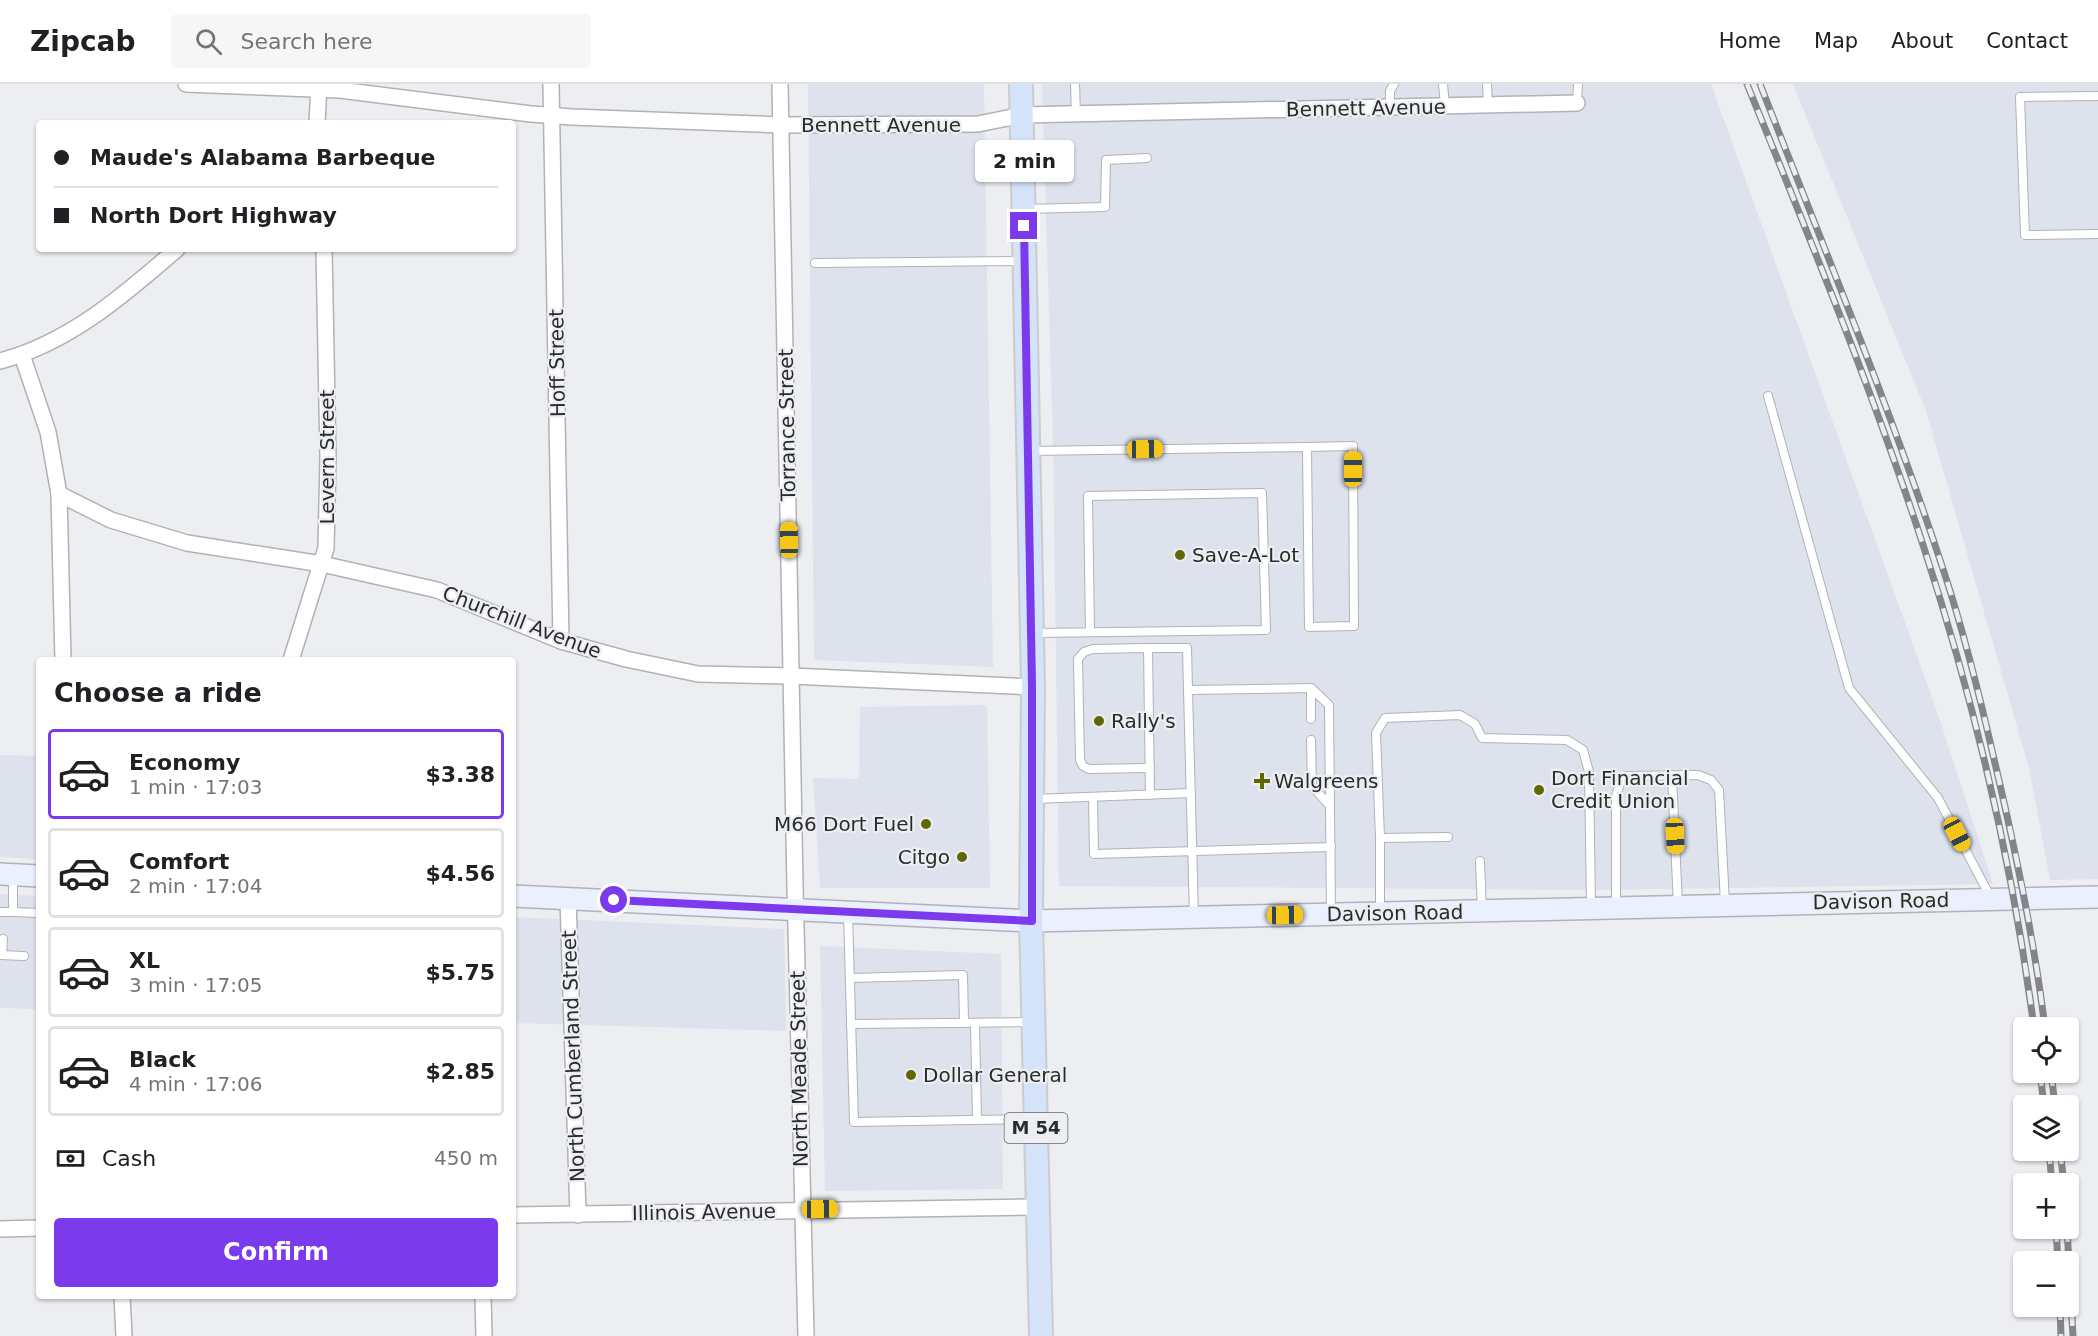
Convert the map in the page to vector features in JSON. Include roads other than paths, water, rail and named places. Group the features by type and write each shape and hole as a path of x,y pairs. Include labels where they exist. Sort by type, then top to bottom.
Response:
{"main road":[{"name":"M 54","path":"1021,84 1032,633 1032,921 1041,1336"},
{"path":"7,875 36,876"},
{"name":"Davison Road","path":"516,896 1032,921 2098,897"}],"street":[{"name":"Bennett Avenue","path":"186,84 319,86 552,116 781,125 978,124 1022,116 1076,114 1577,104"},
{"name":"Hoff Street","path":"551,84 561,641"},
{"name":"Torrance Street","path":"780,84 795,909"},
{"path":"316,120 319,86"},
{"path":"0,361 22,355 76,328 128,292 174,252"},
{"name":"Levern Street","path":"292,657 326,548 328,458 324,252"},
{"path":"22,355 48,432 59,494 63,657"},
{"name":"Churchill Avenue","path":"59,494 111,520 187,543 322,564 437,590 561,641 626,659 698,674 1032,687"},
{"name":"North Cumberland Street","path":"568,898 578,1215"},
{"name":"North Meade Street","path":"795,909 806,1336"},
{"name":"Illinois Avenue","path":"516,1215 1038,1208"},
{"path":"0,1229 36,1228"},
{"path":"123,1299 124,1336"},
{"path":"483,1299 484,1336"}],"lane":[{"path":"1075,84 1076,114"},
{"path":"1390,108 1390,91 1394,84"},
{"path":"1443,84 1445,107"},
{"path":"1487,84 1488,106"},
{"path":"1577,104 1578,84"},
{"path":"2098,96 2020,97 2025,235 2098,234"},
{"path":"1024,209 1105,207 1106,160 1148,158"},
{"path":"815,263 1024,261"},
{"path":"1768,396 1849,688 1938,798 1991,899"},
{"path":"1028,451 1353,446 1354,626 1309,627 1307,447"},
{"path":"1032,633 1266,630 1262,494 1088,496 1090,632"},
{"path":"1148,648 1150,795"},
{"path":"1150,768 1089,769 1083,766 1080,760 1078,659 1084,652 1093,649 1187,648 1194,917"},
{"path":"1188,690 1311,688 1329,705 1331,914"},
{"path":"1311,688 1311,719"},
{"path":"1380,913 1376,733 1385,718 1460,715 1475,724 1482,738 1567,740 1583,750 1589,772 1591,908"},
{"path":"1311,740 1312,786 1330,806"},
{"path":"1672,775 1678,906"},
{"path":"1616,908 1616,796 1620,783 1627,776 1698,775 1712,780 1719,790 1725,905"},
{"path":"1032,799 1191,794"},
{"path":"1093,797 1094,854 1331,847"},
{"path":"1380,838 1448,837"},
{"path":"1480,861 1482,910"},
{"path":"7,875 13,912"},
{"path":"3,914 13,912 27,916 36,914"},
{"path":"848,913 854,1122 1036,1119"},
{"path":"3,939 1,955 24,956"},
{"path":"850,978 963,975 964,1023"},
{"path":"851,1024 1034,1022"},
{"path":"975,1023 977,1120"}],"railway":[{"path":"1747,84 1862,373 1943,607 1990,785 2015,906 2032,1017"},
{"path":"1760,84 1879,388 1951,595 1977,689 2009,826 2030,926 2044,1017"},
{"path":"2041,1083 2043,1095"},
{"path":"2052,1083 2054,1095"},
{"path":"2050,1161 2051,1173"},
{"path":"2061,1161 2063,1173"},
{"path":"2057,1239 2057,1251"},
{"path":"2068,1239 2073,1336"},
{"path":"2060,1317 2061,1336"}],"place":[{"name":"Save-A-Lot","path":"1180,555"},
{"name":"Rally's","path":"1099,721"},
{"name":"Walgreens","path":"1262,781"},
{"name":"Dort Financial Credit Union","path":"1539,790"},
{"name":"M66 Dort Fuel","path":"926,824"},
{"name":"Citgo","path":"962,857"},
{"name":"Dollar General","path":"911,1075"}]}
